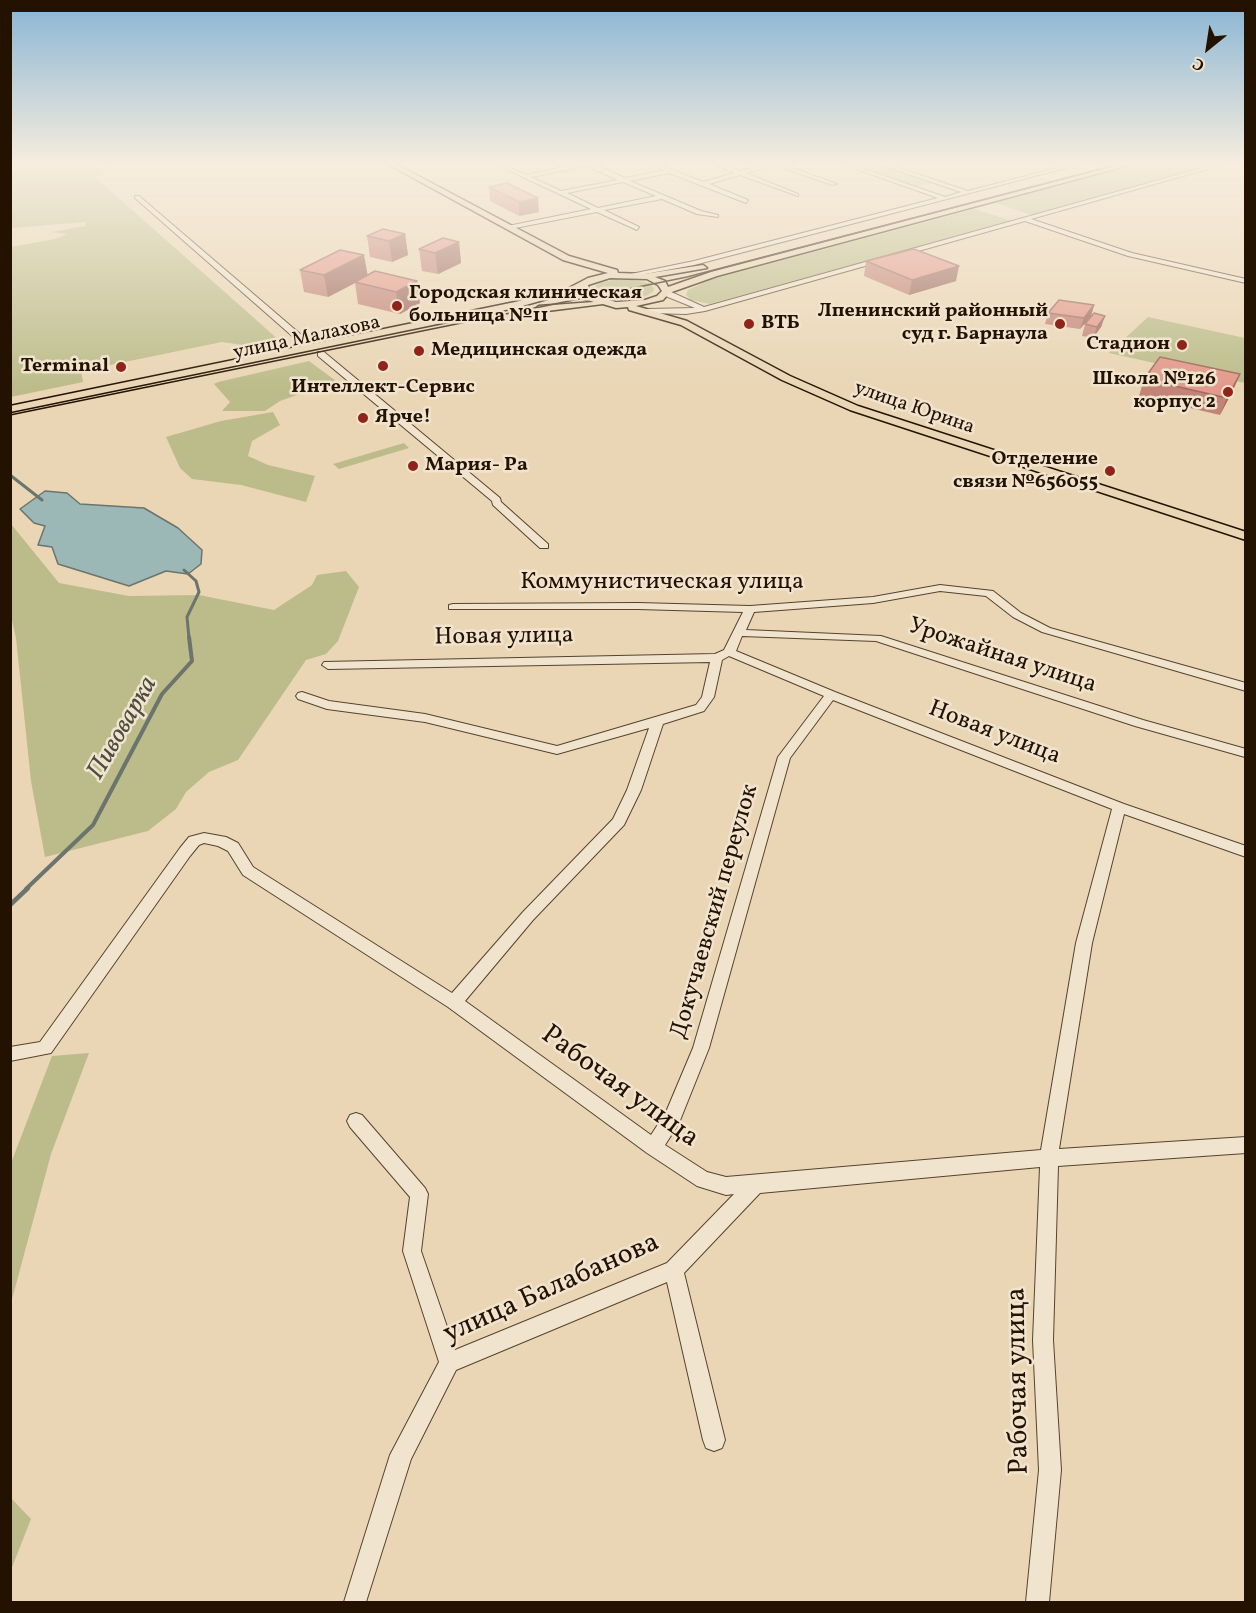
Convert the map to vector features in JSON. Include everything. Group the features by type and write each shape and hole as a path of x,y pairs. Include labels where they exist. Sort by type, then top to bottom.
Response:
{"main road":[{"path":"530,238 566,258 592,267 633,274 662,283 665,293"},
{"path":"633,274 702,268 817,238"},
{"path":"566,258 580,270 586,284 583,290 587,297 616,305 646,303 665,293 725,271 849,238"},
{"name":"улица Малахова","path":"10,409 525,303 586,284 603,276 633,274"},
{"name":"улица Юрина","path":"665,293 684,323"},
{"name":"улица Малахова","path":"10,419 544,308 616,305"},
{"name":"улица Юрина","path":"616,305 647,311 684,323 789,380 854,408 1245,536"}],"street":[{"path":"184,238 310,347"},
{"path":"633,274 687,264 787,238"},
{"path":"647,311 675,312 705,309 956,238"},
{"path":"1081,238 1130,255 1245,280"},
{"path":"665,293 705,309"},
{"path":"321,354 497,500 496,503 544,546"},
{"name":"Коммунистическая улица","path":"453,607 638,606 750,609 873,600 940,588 989,593 1017,615 1047,630 1245,687"},
{"path":"302,696 327,705 425,718 557,750 700,708 708,697 723,655 740,633 750,609"},
{"name":"Урожайная улица","path":"740,633 877,638 1139,723 1245,753"},
{"name":"Новая улица","path":"328,665 723,655 1119,807 1245,852"},
{"name":"Докучаевский переулок","path":"653,1147 673,1117 701,1048 784,757 831,695"},
{"path":"454,1002 528,916 618,822 633,790 658,721"},
{"name":"Рабочая улица","path":"1038,1602 1050,1470 1043,1340 1049,1158 1084,943 1119,807"},
{"name":"Рабочая улица","path":"10,1054 45,1048 185,852 194,841 204,838 221,841 233,848 248,871 454,1002 653,1147 703,1180 726,1186 756,1185 1049,1158 1245,1145"},
{"path":"356,1121 419,1194 412,1251 450,1363"},
{"name":"улица Балабанова","path":"355,1602 401,1455 450,1363 674,1270 756,1185"},
{"path":"674,1270 714,1440"}],"green space":[{"path":"164,238 280,341 256,347 222,342 81,371 83,382 11,397 11,247 55,239"},
{"path":"865,238 949,238 710,304 691,300 686,295 688,290 709,280"},
{"path":"621,278 650,283 654,289 653,292 644,297 629,300 605,297 596,292 596,285"},
{"name":"Стадион","path":"1148,317 1245,338 1245,383 1109,353"},
{"path":"309,361 336,381 280,401 265,411 222,411 230,402 214,384"},
{"path":"273,412 280,425 252,441 248,456 268,465 315,476 306,502 241,485 192,479 180,468 166,437 221,421"},
{"path":"404,443 409,448 339,469 333,464"},
{"path":"11,524 59,583 129,596 199,595 274,610 312,585 317,575 346,571 359,587 338,641 326,654 306,660 238,760 209,772 186,792 176,809 148,831 45,857 31,781 16,638 11,616"},
{"path":"89,1053 51,1154 11,1303 11,1163 52,1056"},
{"path":"11,1498 31,1519 11,1570"}],"water":[{"path":"45,491 67,493 80,504 144,508 178,528 202,550 201,564 188,574 166,571 129,586 58,564 52,547 38,545 45,526 34,523 20,509"}],"building":[{"path":"377,238 395,238 389,241"},
{"path":"442,238 459,242 435,253 419,249"},
{"path":"914,249 959,266 912,280 866,261"},
{"path":"340,250 364,255 324,275 300,270"},
{"path":"375,271 417,281 396,292 355,282"},
{"path":"1059,300 1094,305 1084,318 1048,313"},
{"path":"1094,313 1105,316 1097,327 1085,324"},
{"path":"1160,357 1240,374 1227,398 1144,379"}],"waterway":[{"name":"Пивоварка","path":"10,475 42,500"},
{"name":"Пивоварка","path":"184,570 196,581 199,592 187,617 189,638"},
{"name":"Пивоварка","path":"26,889 93,825 162,694 192,661 189,637"},
{"name":"Пивоварка","path":"10,905 28,888"}],"tram line":[{"path":"10,415 687,277 835,238"}],"place":[{"name":"Городская клиническая больница №11","path":"397,306"},
{"name":"ВТБ","path":"749,324"},
{"name":"Лпенинский районный суд г. Барнаула","path":"1060,324"},
{"name":"Стадион","path":"1182,345"},
{"name":"Медицинская одежда","path":"419,351"},
{"name":"Интеллект-Сервис","path":"383,366"},
{"name":"Terminal","path":"121,367"},
{"name":"Школа №126 корпус 2","path":"1228,392"},
{"name":"Ярче!","path":"363,418"},
{"name":"Мария- Ра","path":"413,466"},
{"name":"Отделение связи №656055","path":"1110,471"}]}
